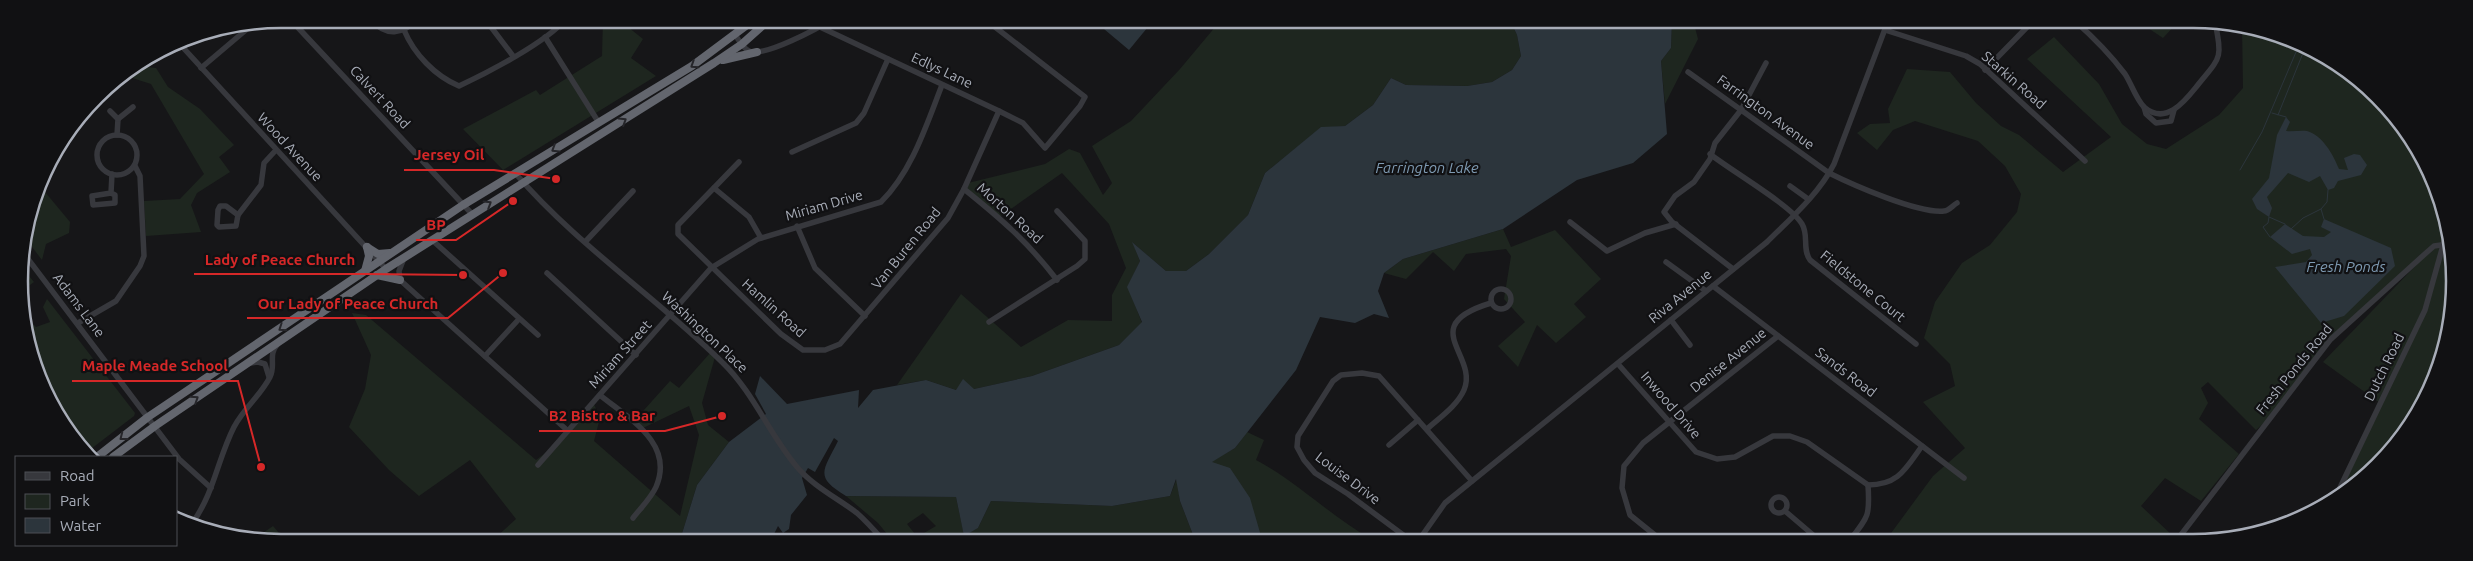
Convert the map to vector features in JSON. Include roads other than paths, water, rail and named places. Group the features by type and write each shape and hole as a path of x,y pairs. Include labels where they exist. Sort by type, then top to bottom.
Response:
{"highway":[{"path":"99,456 148,417 463,205 692,66 744,28"},
{"path":"115,456 154,426 386,269 714,63 742,44 760,28"},
{"path":"714,63 757,52"},
{"path":"367,247 378,254 392,253"},
{"path":"365,271 369,256 367,247"},
{"path":"377,275 400,280"}],"street":[{"name":"Calvert Road","path":"298,28 472,214"},
{"path":"382,28 387,32 407,28"},
{"path":"492,28 514,56"},
{"path":"404,30 414,51 448,82 459,86 514,56 557,28"},
{"path":"735,36 748,50 757,52 774,48 818,28"},
{"name":"Edlys Lane","path":"822,28 999,110 1022,123 1045,148 1080,106 1084,97 996,28"},
{"path":"1985,70 2026,28"},
{"path":"2082,28 2126,75 2146,114 2156,123 2171,121 2174,110"},
{"path":"2144,107 2159,113 2174,110 2182,104 2220,56 2216,29"},
{"path":"202,68 246,30"},
{"name":"Starkin Road","path":"1885,30 1966,56 1985,70 2085,162"},
{"name":"Riva Avenue","path":"1423,534 1445,503 1767,242 1794,215 1830,173 1885,30"},
{"path":"545,36 599,123"},
{"name":"Wood Avenue","path":"183,47 386,269"},
{"path":"792,152 856,123 864,113 888,59"},
{"path":"1733,269 1664,213 1675,196 1694,182 1710,159 1715,143 1740,110 1766,63"},
{"name":"Farrington Avenue","path":"1688,72 1830,173 1871,191 1935,212 1947,211 1956,203"},
{"name":"Miriam Drive","path":"671,316 712,268 761,238 881,202 893,190 911,160 942,85"},
{"path":"118,119 132,107"},
{"name":"Van Buren Road","path":"866,316 948,218 964,189 999,110"},
{"path":"110,111 118,119 118,135"},
{"path":"118,135 128,138 135,144 138,151 134,166 124,174 112,174 100,166 97,152 103,140 118,135"},
{"path":"238,214 226,206 220,206 217,225 219,227 236,226 238,214 261,185 264,163 276,150"},
{"path":"1710,154 1794,215"},
{"path":"739,162 714,188 749,217 761,238"},
{"path":"78,323 116,301 134,276 144,256 140,176 134,166"},
{"path":"111,193 112,174"},
{"name":"Washington Place","path":"516,174 586,241 723,363 752,398 783,450 798,469 858,515 877,534"},
{"path":"1790,186 1808,198"},
{"name":"Hamlin Road","path":"714,188 678,225 677,230 680,238 781,334 803,350 825,350 840,344 866,316"},
{"name":"Morton Road","path":"964,189 1035,250 1056,280"},
{"path":"586,241 632,191"},
{"path":"989,322 1056,280 1085,259 1085,241 1057,211"},
{"name":"Fieldstone Court","path":"1794,215 1805,231 1806,250 1810,260 1916,344"},
{"path":"1570,222 1607,251 1645,233 1676,224"},
{"path":"797,226 815,268 866,316"},
{"path":"432,240 538,335"},
{"name":"Dutch Road","path":"2341,485 2424,310 2441,245"},
{"name":"Fresh Ponds Road","path":"2182,534 2330,340 2434,246 2441,245"},
{"path":"404,258 398,271 400,280 568,431 538,465"},
{"name":"Adams Lane","path":"28,260 78,323 177,456"},
{"path":"1666,262 1706,291"},
{"path":"547,273 636,355"},
{"name":"Sands Road","path":"1713,286 1964,478"},
{"path":"1427,429 1458,400 1464,389 1465,366 1455,348 1453,336 1458,320 1472,309 1492,303"},
{"name":"Miriam Street","path":"568,431 671,316"},
{"path":"484,356 519,319"},
{"path":"1671,320 1690,345"},
{"name":"Denise Avenue","path":"1654,534 1630,515 1622,488 1624,466 1643,443 1778,336"},
{"path":"195,519 203,508 234,426 269,379 273,369 271,354 277,344"},
{"path":"249,363 258,362 265,364 269,379"},
{"name":"Inwood Drive","path":"1618,364 1696,452 1717,459 1736,457 1773,436 1790,436 1807,442 1868,485"},
{"name":"Louise Drive","path":"1402,534 1348,494 1315,473 1304,460 1297,446 1298,436 1333,381 1350,372 1379,376 1472,481"},
{"path":"600,395 646,433 659,451 659,474 656,487 633,518"},
{"path":"1389,445 1418,420"},
{"path":"1855,534 1866,520 1870,510 1868,485 1882,485 1902,474 1922,446"},
{"name":"Adams Lane","path":"178,457 211,488"},
{"path":"1785,511 1812,534"}],"water":[{"path":"1105,28 1147,28 1129,50"},
{"name":"Farrington Lake","path":"1514,28 1672,28 1671,48 1661,61 1667,134 1633,163 1577,180 1503,229 1403,259 1384,273 1378,291 1389,318 1374,314 1355,323 1320,317 1296,370 1235,448 1212,462 1230,468 1250,498 1260,534 1193,534 1180,501 1176,479 1170,496 1112,506 991,501 978,528 968,534 964,534 956,497 846,496 829,484 824,473 828,460 838,441 834,438 815,472 808,468 802,478 807,495 791,515 789,529 783,533 778,526 774,534 682,534 697,485 729,442 766,414 755,394 760,376 787,404 859,390 858,408 873,390 926,380 956,390 963,379 974,389 1032,376 1119,345 1142,322 1127,287 1140,261 1132,242 1166,271 1186,271 1209,254 1248,215 1265,173 1321,127 1345,126 1373,105 1391,78 1406,85 1467,86 1492,82 1512,70 1521,56"},
{"path":"2286,117 2290,122 2286,131 2307,131 2312,133 2330,151 2339,169 2348,170 2344,158 2354,154 2360,155 2367,165 2361,175 2338,181 2334,188 2328,190 2320,176 2309,182 2288,173 2267,197 2272,208 2269,217 2257,209 2252,199 2269,178 2277,135"},
{"name":"Fresh Ponds","path":"2324,219 2391,248 2395,266 2344,316 2321,323 2275,267 2306,262 2312,255 2310,249 2292,254 2270,237 2285,224 2303,236 2324,237 2331,232 2321,227"}],"waterway":[{"path":"2240,170 2262,132 2297,51"},
{"path":"2278,115 2303,53"},
{"path":"2272,113 2286,117"},
{"path":"2324,219 2321,209 2327,202 2328,190"},
{"path":"2291,229 2303,218 2321,209"},
{"path":"2270,237 2263,227 2268,223 2269,217 2285,224"}],"place":[{"name":"Jersey Oil","path":"556,179"},
{"name":"BP","path":"513,201"},
{"name":"Our Lady of Peace Church","path":"503,273"},
{"name":"Lady of Peace Church","path":"463,275"},
{"name":"B2 Bistro & Bar","path":"722,416"},
{"name":"Maple Meade School","path":"261,467"}]}
